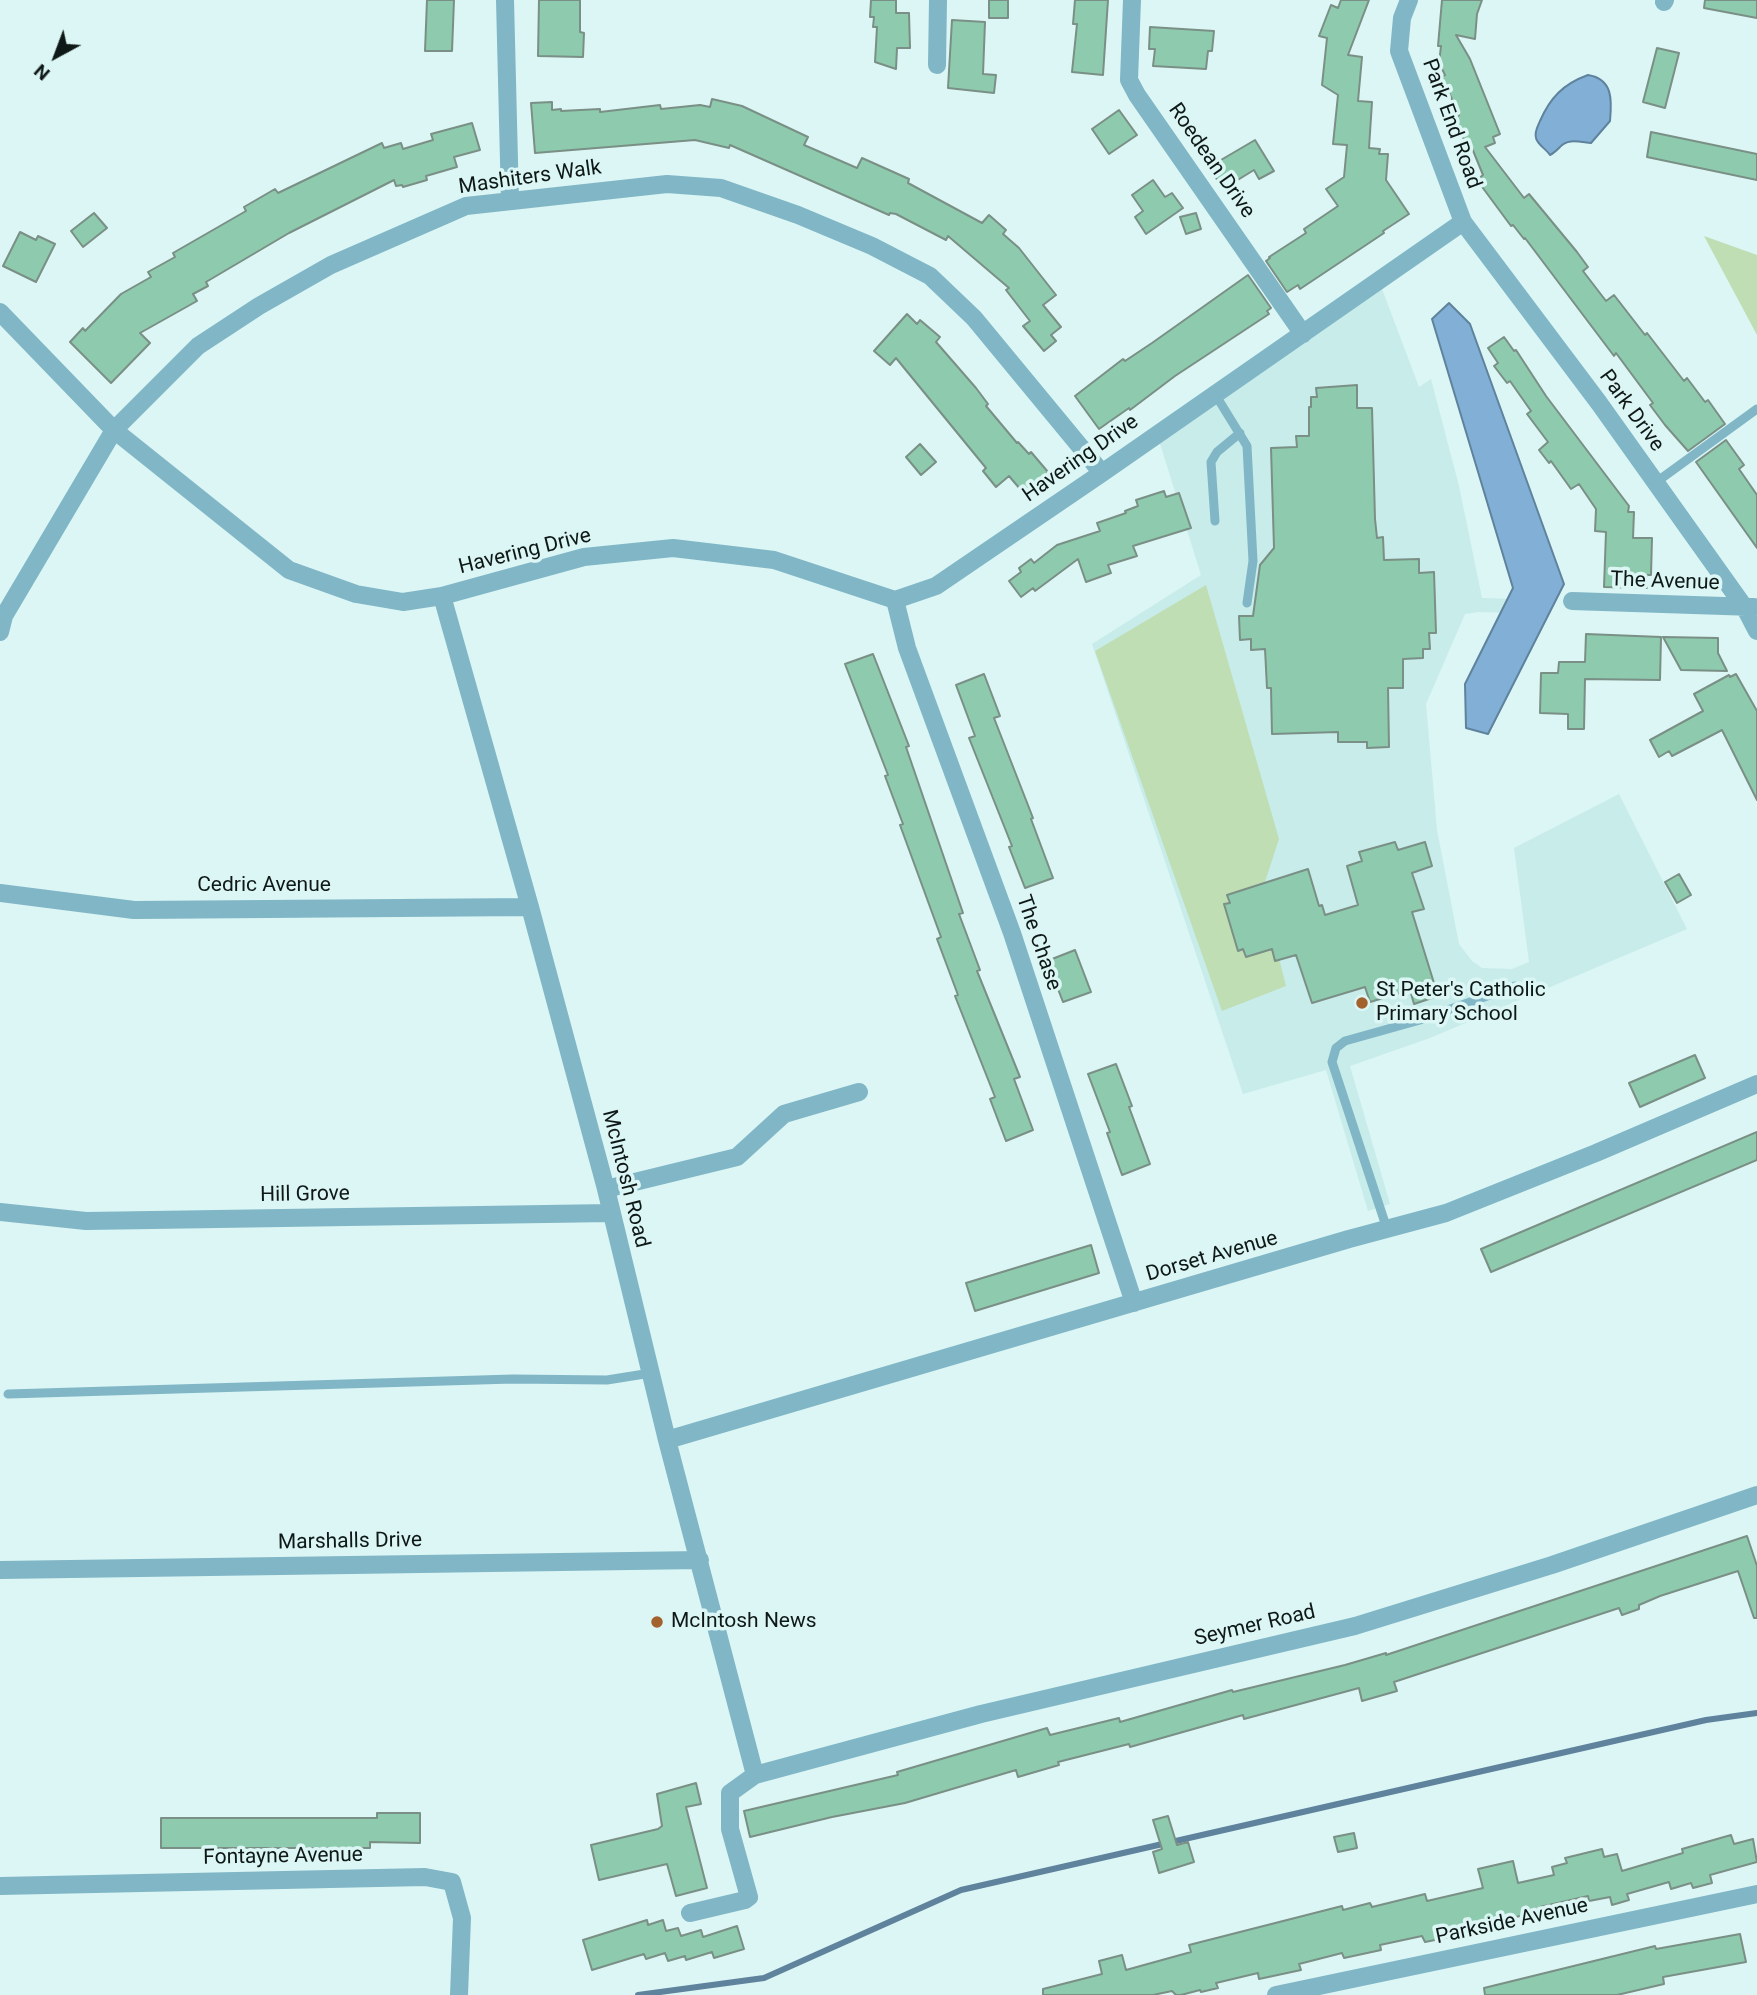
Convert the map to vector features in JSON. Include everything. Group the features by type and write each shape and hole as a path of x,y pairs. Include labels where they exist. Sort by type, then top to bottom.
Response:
{"street":[{"path":"505,0 510,201"},
{"path":"937,65 938,0"},
{"name":"Roedean Drive","path":"1132,0 1129,80 1303,334"},
{"name":"Park End Road","path":"1409,0 1402,18 1399,51 1463,222"},
{"name":"Mashiters Walk","path":"0,632 5,616 114,430 198,346 259,306 331,265 466,206 667,184 721,188 798,215 872,246 930,276 974,318 1102,473"},
{"name":"Havering Drive","path":"0,313 114,430 289,570 356,594 403,602 442,596 584,557 673,548 774,560 895,600 936,586 1463,222"},
{"name":"Park Drive","path":"1463,222 1655,483 1751,607 1757,631"},
{"name":"McIntosh Road","path":"442,596 606,1189 667,1440 755,1775"},
{"name":"The Chase","path":"895,600 907,648 1012,933 1134,1303"},
{"name":"The Avenue","path":"1572,601 1751,607"},
{"name":"Cedric Avenue","path":"0,893 134,910 530,907"},
{"name":"Dorset Avenue","path":"667,1440 1446,1213 1757,1084"},
{"path":"606,1189 737,1157 785,1114 859,1092"},
{"name":"Hill Grove","path":"0,1212 86,1221 611,1213"},
{"name":"Seymer Road","path":"755,1775 981,1714 1355,1626 1552,1565 1757,1495"},
{"name":"Marshalls Drive","path":"0,1570 700,1560"},
{"path":"690,1913 749,1897 730,1829 730,1793 755,1775"},
{"name":"Fontayne Avenue","path":"0,1886 425,1877 452,1882 463,1918 459,1995"},
{"name":"Parkside Avenue","path":"1276,1995 1757,1894"}],"lane":[{"path":"1215,394 1247,446 1253,561 1247,603"},
{"path":"1655,483 1757,409"},
{"path":"1215,520 1211,462 1217,452 1240,433"},
{"path":"1387,1229 1332,1062 1336,1048 1345,1041 1420,1020 1515,986"},
{"path":"8,1394 513,1379 583,1381 651,1373"}],"shaded area":[{"path":"1379,281 1419,387 1431,379 1459,486 1482,598 1551,600 1550,614 1465,614 1426,704 1437,830 1459,944 1472,961 1482,968 1512,969 1529,962 1514,848 1619,794 1687,929 1430,1038 1350,1066 1390,1204 1368,1211 1326,1070 1243,1094 1092,644 1201,575 1157,434"}],"green space":[{"path":"1704,236 1757,255 1757,335"},
{"path":"1206,585 1279,839 1262,891 1286,986 1222,1011 1095,651"}],"water":[{"path":"1588,75 1602,81 1609,92 1610,121 1591,143 1566,142 1550,155 1536,138 1540,121 1558,93"},
{"path":"1449,303 1470,324 1564,584 1488,734 1466,728 1465,684 1513,588 1432,319"}],"building":[{"path":"427,0 454,0 452,51 425,51"},
{"path":"539,0 580,0 580,32 584,33 583,57 538,56"},
{"path":"871,0 896,0 896,13 909,13 910,48 897,48 896,69 875,62 877,27 873,27 874,17 870,17"},
{"path":"989,0 1008,0 1008,18 989,18"},
{"path":"1075,0 1108,0 1103,75 1072,72 1077,24 1073,24"},
{"path":"1341,0 1369,0 1348,55 1362,57 1358,101 1372,102 1369,148 1380,149 1379,154 1388,154 1386,180 1409,214 1300,289 1298,285 1287,292 1266,261 1306,233 1304,229 1338,206 1326,189 1344,177 1347,145 1333,144 1338,95 1322,85 1327,38 1319,36 1331,5 1338,8"},
{"path":"1442,0 1482,0 1477,14 1475,39 1456,35 1470,59 1500,134 1493,137 1495,143 1485,147 1524,198 1529,194 1577,252 1588,267 1583,271 1606,301 1614,295 1684,381 1687,378 1705,402 1708,400 1725,424 1688,451 1650,405 1653,403 1616,353 1614,356 1525,238 1511,226 1477,180 1483,175 1472,148 1468,150 1455,117 1459,115 1442,77 1445,75 1439,63"},
{"path":"1705,0 1757,0 1757,18 1704,8"},
{"path":"952,20 985,22 983,74 996,75 994,93 948,88"},
{"path":"1150,27 1214,31 1212,51 1208,51 1206,69 1153,66 1155,49 1149,49"},
{"path":"1657,48 1679,53 1665,108 1643,102"},
{"path":"712,99 742,106 808,137 804,145 857,168 862,158 909,179 908,183 982,223 989,215 1006,230 1003,234 1019,248 1056,295 1043,305 1061,327 1051,335 1056,341 1044,351 1023,326 1030,321 1006,290 1009,288 948,236 946,240 896,214 889,215 730,145 729,148 695,140 535,153 531,103 552,102 552,110 600,109 600,112 660,105 661,109 700,105 710,107"},
{"path":"1119,110 1137,135 1109,154 1092,129"},
{"path":"472,123 480,150 454,157 457,167 426,176 427,180 403,187 396,186 394,180 289,233 206,282 208,286 193,294 197,301 140,333 150,343 111,383 70,342 83,328 85,331 121,294 151,277 148,272 175,257 173,253 246,211 244,207 275,189 278,193 382,143 384,148 401,143 403,149 433,140 431,134"},
{"path":"1651,132 1757,154 1757,180 1647,157"},
{"path":"1255,140 1274,171 1259,179 1254,170 1223,189 1209,167"},
{"path":"1153,180 1165,197 1172,193 1183,208 1146,234 1135,217 1143,211 1132,195"},
{"path":"94,213 107,228 83,247 71,231"},
{"path":"1196,213 1201,229 1186,234 1180,217"},
{"path":"20,232 36,240 38,236 55,244 36,282 3,266"},
{"path":"1248,275 1271,308 1267,311 1269,314 1099,429 1075,396 1123,359 1125,361 1152,343"},
{"path":"907,314 917,324 920,320 940,337 936,342 976,388 988,404 986,406 1017,443 1029,454 1031,452 1048,472 1039,480 1042,483 1026,496 1009,476 996,487 983,471 986,468 896,358 890,365 874,351"},
{"path":"1504,337 1629,506 1628,512 1634,512 1633,538 1652,538 1651,575 1647,575 1647,588 1604,587 1606,532 1595,531 1596,509 1579,484 1571,489 1551,461 1549,463 1539,450 1548,442 1527,414 1531,411 1510,381 1507,383 1494,366 1498,363 1488,348"},
{"path":"1357,385 1357,408 1372,408 1375,519 1377,538 1383,537 1384,560 1419,559 1419,573 1434,572 1436,633 1429,633 1430,649 1423,649 1423,658 1403,659 1403,688 1388,688 1389,747 1367,748 1367,742 1338,742 1338,732 1272,734 1271,688 1267,688 1265,649 1251,650 1251,639 1240,640 1239,616 1253,616 1260,565 1274,548 1271,448 1297,447 1296,436 1309,436 1309,407 1311,397 1317,397 1316,388"},
{"path":"1726,440 1744,465 1739,469 1757,495 1757,548 1696,462"},
{"path":"920,444 936,462 921,475 906,457"},
{"path":"1164,491 1166,497 1179,493 1191,528 1133,546 1137,556 1108,565 1111,573 1086,582 1078,559 1035,591 1033,588 1021,597 1009,581 1021,572 1019,568 1031,559 1034,563 1057,545 1100,531 1097,523 1138,506 1136,500"},
{"path":"1586,634 1661,637 1660,680 1585,679 1584,729 1568,729 1568,714 1540,713 1541,673 1558,673 1559,662 1585,662"},
{"path":"1663,637 1718,638 1718,653 1727,671 1681,670"},
{"path":"873,654 909,746 906,747 963,913 959,914 980,970 977,971 1020,1077 1014,1079 1033,1130 1006,1141 990,1099 995,1097 955,996 958,995 937,939 941,937 900,825 903,824 885,776 888,775 845,664"},
{"path":"984,674 1000,716 994,718 1053,878 1025,888 1009,847 1012,846 969,738 975,736 956,685"},
{"path":"1736,674 1757,711 1757,800 1722,730 1672,756 1669,751 1659,757 1650,740 1703,711 1694,694 1729,675 1730,677"},
{"path":"1395,842 1398,850 1425,842 1432,866 1412,873 1424,909 1412,912 1438,996 1414,1004 1410,990 1370,1002 1365,987 1312,1003 1296,955 1275,961 1272,949 1246,957 1243,949 1238,951 1224,904 1230,903 1227,895 1308,869 1319,906 1322,905 1325,915 1358,905 1347,866 1362,861 1359,852"},
{"path":"1679,874 1691,895 1677,903 1665,882"},
{"path":"1075,950 1091,992 1063,1002 1047,961"},
{"path":"1695,1055 1705,1078 1640,1107 1629,1083"},
{"path":"1116,1064 1150,1164 1122,1175 1107,1133 1110,1132 1088,1074"},
{"path":"1757,1132 1757,1160 1491,1272 1481,1249"},
{"path":"1091,1245 1099,1273 975,1311 966,1283"},
{"path":"1747,1536 1757,1566 1757,1618 1754,1618 1738,1571 1660,1596 1639,1605 1639,1609 1622,1615 1619,1608 1394,1682 1397,1691 1362,1701 1359,1688 1244,1719 1243,1715 1130,1747 1129,1744 1058,1762 1059,1765 1018,1777 1016,1770 905,1803 750,1837 744,1811 898,1775 897,1772 1047,1728 1050,1735 1119,1718 1120,1722 1232,1690 1233,1692 1386,1655"},
{"path":"696,1783 701,1804 686,1807 707,1888 676,1896 667,1864 599,1880 591,1845 658,1829 662,1826 657,1794"},
{"path":"377,1813 420,1813 420,1843 370,1842 370,1848 161,1848 161,1818 377,1818"},
{"path":"1168,1816 1177,1845 1188,1842 1194,1862 1159,1873 1153,1852 1162,1849 1153,1820"},
{"path":"1354,1833 1357,1848 1338,1852 1334,1837"},
{"path":"1731,1835 1734,1844 1753,1839 1757,1862 1710,1875 1712,1883 1693,1888 1691,1883 1671,1889 1669,1882 1627,1894 1629,1900 1612,1905 1610,1897 1589,1901 1588,1896 1540,1907 1542,1912 1468,1926 1470,1933 1425,1942 1422,1936 1380,1945 1381,1950 1344,1958 1342,1953 1299,1964 1301,1970 1259,1979 1258,1973 1216,1983 1218,1988 1201,1992 1200,1990 1181,1995 1172,1991 1153,1995 1043,1995 1043,1989 1102,1974 1099,1961 1122,1955 1126,1970 1191,1952 1189,1945 1342,1906 1343,1910 1370,1903 1372,1907 1425,1894 1427,1901 1483,1888 1478,1869 1513,1861 1518,1883 1554,1875 1552,1867 1567,1863 1565,1858 1602,1849 1604,1857 1617,1854 1622,1871"},
{"path":"647,1920 648,1925 663,1920 666,1931 678,1928 681,1936 701,1930 703,1937 737,1926 744,1949 714,1958 712,1952 686,1960 685,1956 668,1961 665,1953 646,1959 644,1954 592,1970 583,1940"},
{"path":"1740,1934 1746,1962 1663,1977 1664,1984 1617,1995 1485,1995 1484,1988 1655,1946 1656,1949"}],"waterway":[{"path":"638,1995 764,1978 961,1890 1706,1720 1757,1713"}],"place":[{"name":"St Peter's Catholic Primary School","path":"1362,1003"},
{"name":"McIntosh News","path":"657,1622"}]}
